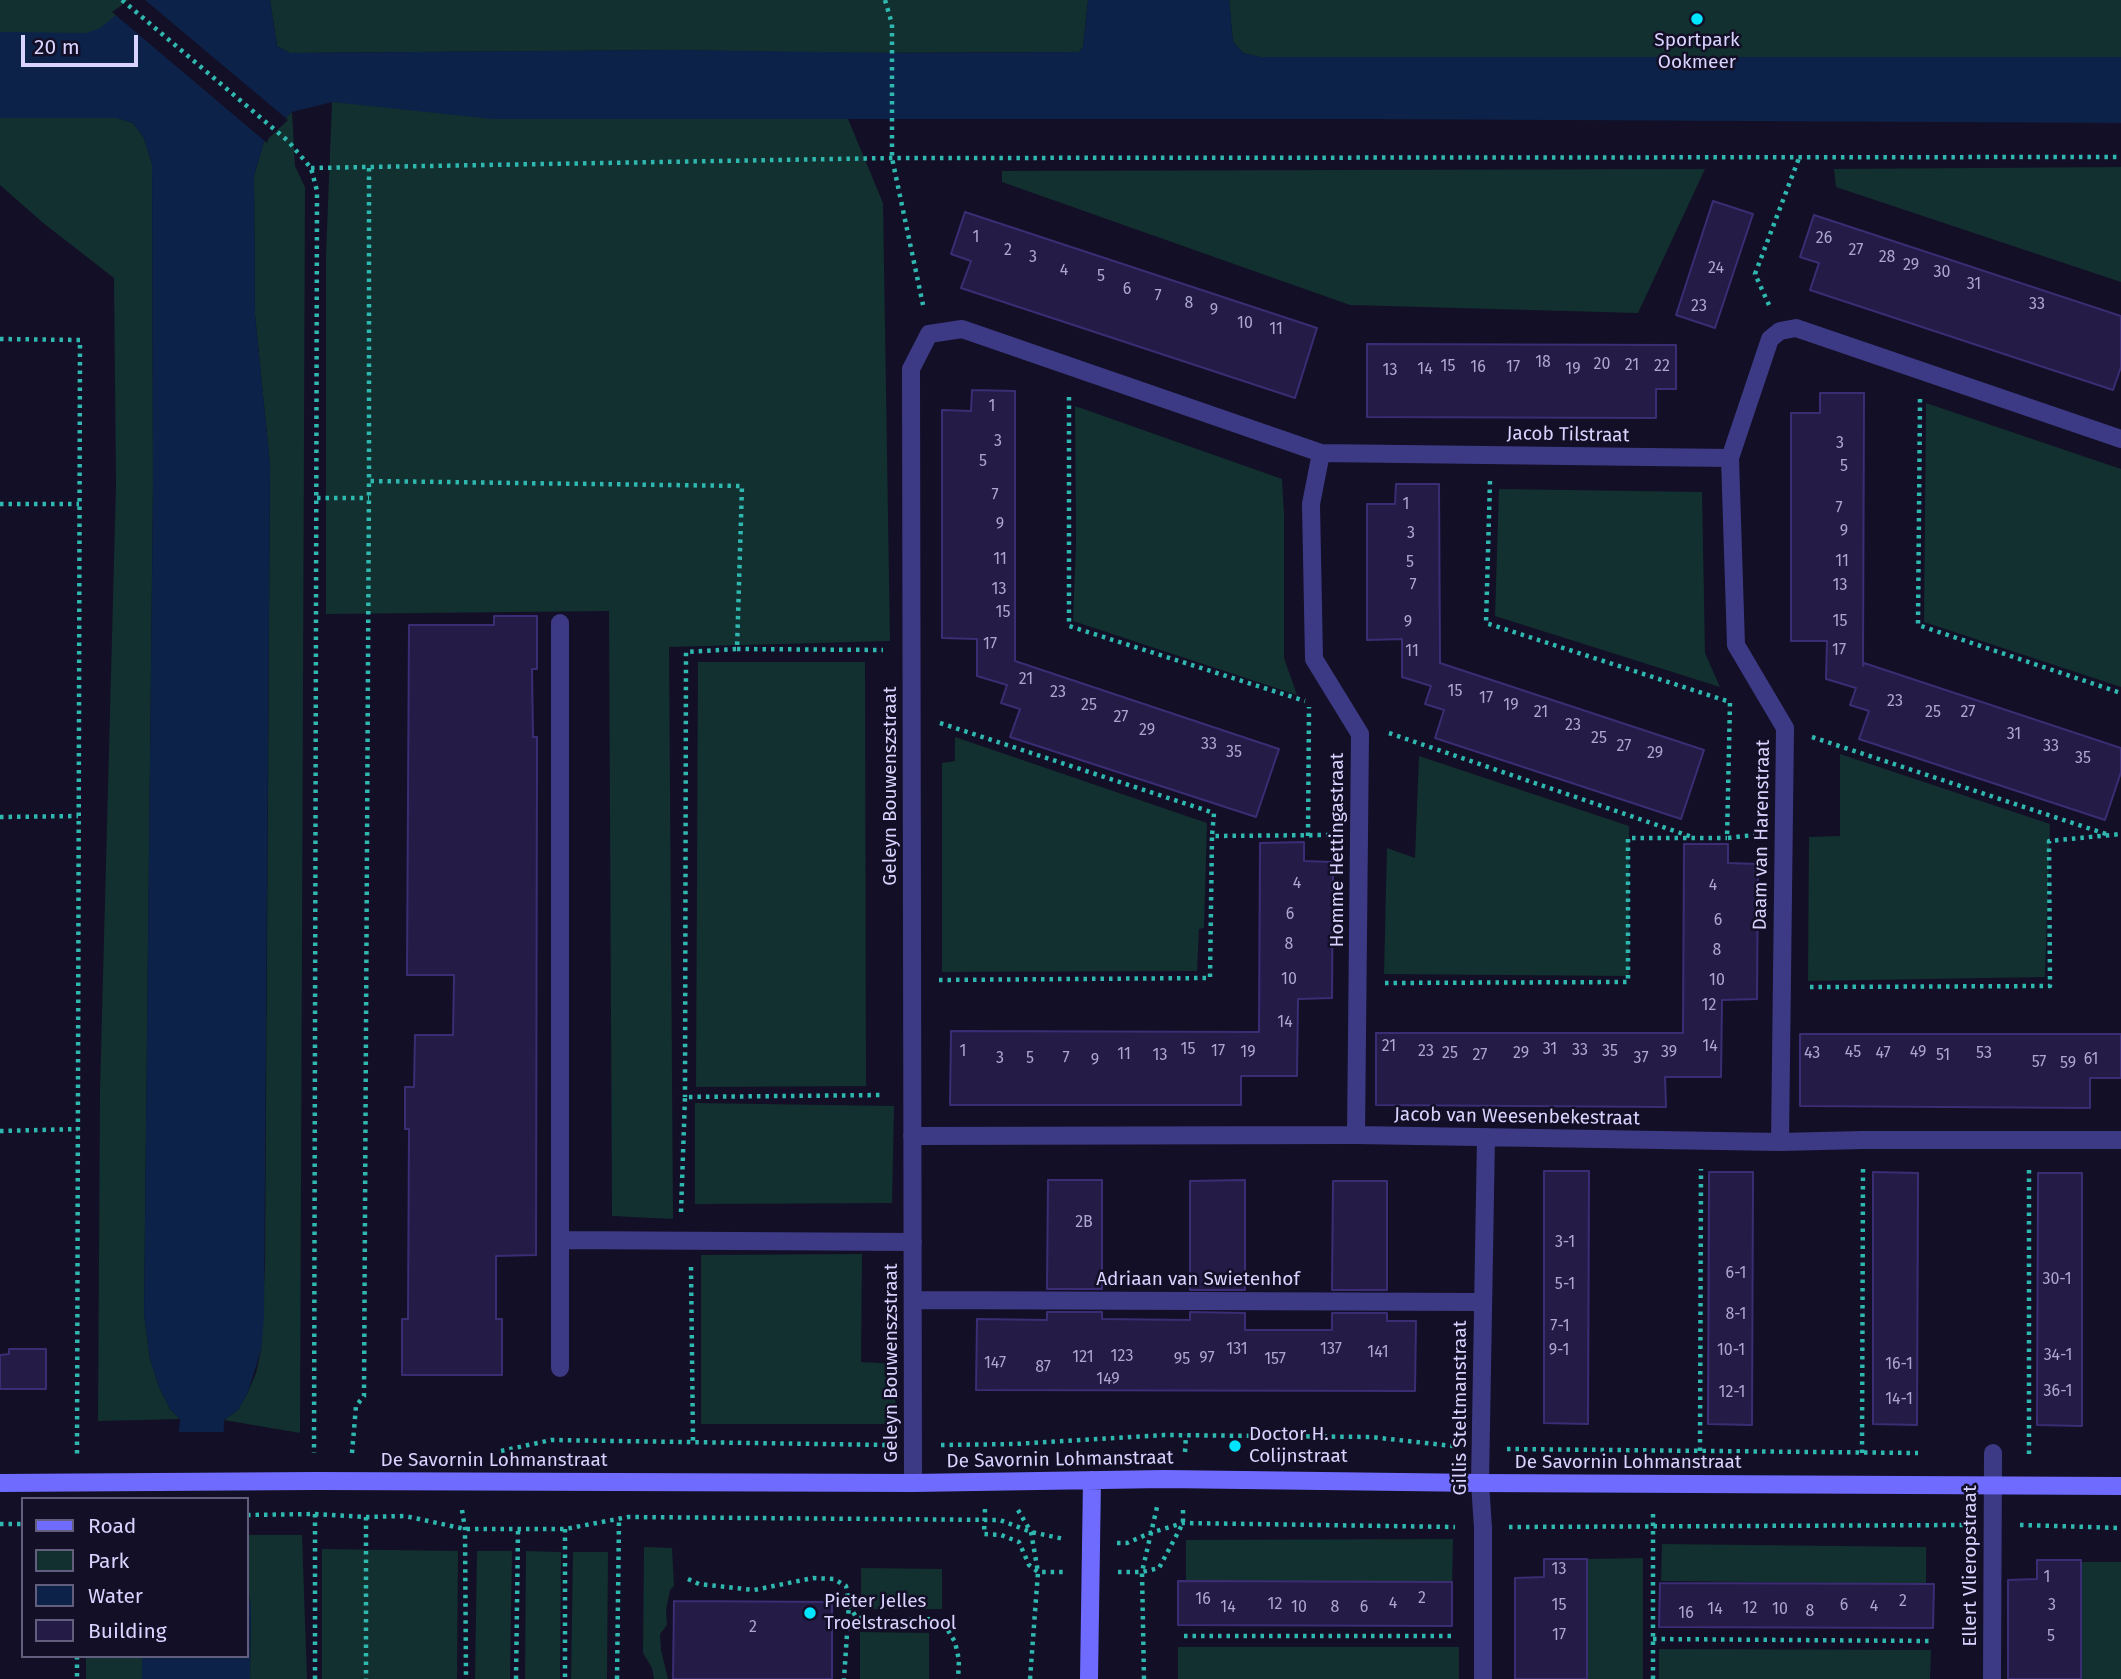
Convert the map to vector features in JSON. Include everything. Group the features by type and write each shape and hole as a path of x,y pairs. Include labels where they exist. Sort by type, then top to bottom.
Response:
{"street":[{"path":"1730,458 1770,339 1780,331 1796,328 2121,439"},
{"name":"Jacob Tilstraat","path":"929,334 962,329 1321,453 1730,458"},
{"name":"Geleyn Bouwenszstraat","path":"913,1483 911,369 929,334"},
{"name":"Homme Hettingastraat","path":"1321,453 1311,504 1314,659 1360,734 1356,1135"},
{"name":"Daam van Harenstraat","path":"1730,458 1736,645 1785,728 1780,1142"},
{"path":"560,623 560,1368"},
{"name":"Jacob van Weesenbekestraat","path":"912,1136 1356,1135 1780,1142 2121,1140"},
{"name":"Gillis Steltmanstraat","path":"1483,1679 1483,1528 1480,1483 1486,1137"},
{"name":"Geleyn Bouwenszstraat","path":"561,1240 913,1242"},
{"name":"Adriaan van Swietenhof","path":"913,1300 1483,1302"},
{"name":"Ellert Vlieropstraat","path":"1992,1679 1993,1453"},
{"name":"De Savornin Lohmanstraat","path":"0,1483 913,1483 1164,1479 2121,1486"},
{"path":"1089,1679 1092,1480"}],"path":[{"path":"122,0 288,141 311,168 317,191 315,1679"},
{"path":"885,0 892,24 892,158 929,334"},
{"path":"311,168 892,158 2121,158"},
{"path":"1780,331 1755,274 1799,158"},
{"path":"352,1453 356,1406 364,1396 369,168"},
{"path":"0,339 80,340 77,1481"},
{"path":"1078,369 1068,401 1069,626 1309,702 1308,836"},
{"path":"1921,370 1918,625 2121,692"},
{"path":"1490,455 1486,623 1730,702 1727,838"},
{"path":"369,481 742,486 737,649"},
{"path":"317,498 369,498"},
{"path":"0,504 79,504"},
{"path":"693,1441 686,1241 686,652 737,649 912,650"},
{"path":"912,713 1214,813 1210,978 913,981"},
{"path":"1351,719 1696,838"},
{"path":"1785,728 2110,835"},
{"path":"0,817 78,816"},
{"path":"1357,983 1628,982 1628,838 1727,838 1783,832"},
{"path":"1781,988 2050,986 2049,841 2121,834"},
{"path":"1212,836 1359,835"},
{"path":"685,1097 912,1095"},
{"path":"0,1130 78,1129"},
{"path":"1700,1451 1701,1140"},
{"path":"1862,1452 1863,1140"},
{"path":"2029,1454 2030,1141"},
{"path":"1144,1679 1142,1572 1164,1479 1164,1434"},
{"name":"De Savornin Lohmanstraat","path":"489,1453 551,1440 913,1445 1015,1444 1164,1434 1371,1437 1481,1449 1927,1453"},
{"path":"1015,1444 1015,1506 1031,1532 1038,1572 1030,1679"},
{"path":"303,1452 327,1453"},
{"name":"De Savornin Lohmanstraat","path":"339,1453 366,1453"},
{"path":"1993,1453 2042,1454"},
{"path":"458,1482 465,1530 466,1679"},
{"path":"1653,1484 1653,1679"},
{"path":"248,1516 405,1516 465,1530 565,1530 619,1518 1000,1520 1031,1532 1089,1544 1127,1542 1182,1523 1483,1528 1992,1525 2121,1528"},
{"path":"366,1517 366,1679"},
{"path":"617,1679 619,1518"},
{"path":"0,1524 21,1524"},
{"path":"516,1679 518,1530"},
{"path":"565,1530 565,1679"},
{"path":"688,1579 699,1584 754,1590 813,1578 834,1579 846,1586 849,1604 844,1679"},
{"path":"849,1604 856,1617 875,1621 933,1619 946,1627 955,1642 959,1660 958,1679"},
{"path":"1184,1636 1483,1636"},
{"path":"1653,1639 1929,1642"},
{"path":"77,1658 77,1679"}],"green space":[{"path":"0,0 191,0 0,72"},
{"path":"270,0 1088,0 1083,47 1079,52 839,53 674,50 290,53 277,46"},
{"name":"Sportpark Ookmeer","path":"1229,0 2121,0 2121,57 1260,57 1243,53 1233,42"},
{"path":"332,102 848,119 883,203 890,641 669,647 673,1219 612,1216 609,611 326,614 326,255"},
{"path":"292,112 295,166 305,187 300,1433 224,1420 238,1410 256,1373 261,1350 265,1265 270,465 255,315 254,176 265,138"},
{"path":"0,118 117,118 133,123 144,138 152,164 153,485 144,1314 150,1359 159,1387 170,1409 180,1419 98,1421 100,1090 116,485 114,278 42,222 0,185"},
{"path":"2121,167 2121,282 1836,187 1834,169"},
{"path":"1705,169 1638,313 1350,305 1002,182 1002,171"},
{"path":"1926,403 2121,469 2121,687 1924,622"},
{"path":"1075,406 1282,479 1284,658 1297,695 1073,621 1076,543"},
{"path":"1499,489 1702,492 1705,653 1720,687 1495,616"},
{"path":"698,662 865,662 866,1086 696,1087"},
{"path":"955,737 1207,823 1204,928 1199,929 1197,971 942,972 942,763 955,761"},
{"path":"1840,754 2050,824 2045,977 1808,981 1809,837 1840,836"},
{"path":"1419,756 1629,826 1629,976 1384,974 1387,848 1415,858"},
{"path":"695,1103 894,1106 892,1203 695,1204"},
{"path":"862,1254 861,1362 896,1364 895,1424 701,1424 701,1255"},
{"path":"248,1535 302,1535 307,1679 250,1679 251,1605 248,1593"},
{"path":"1453,1539 1452,1588 1186,1586 1186,1540"},
{"path":"1662,1544 1926,1547 1926,1584 1661,1581"},
{"path":"644,1547 672,1548 674,1586 670,1590 666,1610 667,1625 660,1634 668,1679 654,1679 652,1668 643,1653"},
{"path":"322,1549 458,1551 457,1679 322,1679"},
{"path":"477,1551 512,1551 510,1679 475,1679"},
{"path":"526,1551 561,1552 560,1679 525,1679"},
{"path":"573,1552 608,1552 607,1679 571,1679"},
{"path":"1643,1558 1643,1679 1587,1679 1587,1559"},
{"path":"2073,1562 2121,1562 2121,1679 2073,1679"},
{"path":"861,1568 942,1569 942,1609 861,1609"},
{"path":"860,1632 929,1633 929,1679 860,1679"},
{"path":"1178,1647 1459,1647 1459,1679 1178,1679"},
{"path":"1659,1649 1931,1650 1930,1679 1659,1679"},
{"path":"86,1658 142,1658 142,1679 86,1679"}],"water":[{"path":"135,0 270,0 277,46 290,53 674,50 1079,52 1083,47 1088,0 1229,0 1233,42 1243,53 1260,57 2121,57 2121,123 1363,119 492,119 332,102 292,112 265,138 254,176 255,315 270,465 264,1317 261,1350 248,1392 238,1410 224,1420 222,1497 172,1497 180,1419 170,1409 159,1387 150,1359 144,1314 153,485 152,164 144,138 133,123 117,118 0,118 0,32 86,33 100,28"},
{"path":"248,1593 251,1605 250,1679 142,1679 142,1658 248,1658"}],"pier":[{"path":"129,0 145,0 288,120 267,143 112,12"},
{"path":"175,1432 227,1432 225,1497 169,1497"}],"building":[{"path":"1713,201 1753,214 1715,328 1676,315"},
{"path":"965,212 1317,328 1295,398 961,288 971,261 951,254"},
{"path":"1814,215 2121,316 2121,367 2113,390 1810,290 1819,263 1800,257"},
{"path":"1367,344 1676,345 1676,389 1656,389 1656,418 1367,417"},
{"path":"972,390 1015,391 1015,661 1279,749 1256,817 1010,737 1020,709 1001,703 1007,685 977,676 977,639 942,638 942,410 971,411"},
{"path":"1820,393 1864,393 1863,666 1864,663 2121,748 2121,772 2105,820 1859,739 1869,711 1850,705 1856,688 1826,679 1827,641 1791,641 1791,413 1820,413"},
{"path":"1396,484 1439,484 1440,663 1704,750 1681,819 1435,738 1444,710 1425,704 1431,686 1402,677 1402,639 1367,640 1367,504 1395,504"},
{"path":"494,616 537,616 537,669 532,669 533,737 537,737 536,1255 496,1256 496,1319 502,1319 502,1375 402,1375 402,1319 408,1319 409,1129 405,1129 405,1087 414,1087 415,1035 453,1035 454,975 407,975 409,625 494,625"},
{"path":"1304,842 1304,861 1333,862 1332,998 1298,999 1297,1076 1241,1076 1241,1105 950,1105 951,1031 1259,1032 1260,843"},
{"path":"1684,844 1728,844 1728,863 1758,864 1757,999 1722,1000 1721,1077 1665,1077 1666,1107 1376,1105 1376,1033 1683,1033"},
{"path":"1800,1034 2121,1034 2121,1078 2090,1078 2090,1108 1800,1106"},
{"path":"1544,1171 1589,1171 1588,1424 1544,1423"},
{"path":"1709,1172 1753,1172 1752,1425 1708,1424"},
{"path":"1873,1172 1918,1173 1917,1425 1873,1424"},
{"path":"2038,1173 2082,1173 2082,1426 2037,1425"},
{"path":"1048,1180 1102,1180 1102,1289 1047,1289"},
{"path":"1245,1180 1245,1290 1190,1290 1190,1181"},
{"path":"1333,1181 1387,1181 1387,1290 1332,1290"},
{"path":"1047,1312 1102,1312 1102,1319 1190,1320 1190,1312 1245,1313 1245,1330 1332,1330 1332,1313 1387,1313 1387,1321 1416,1321 1415,1391 976,1390 977,1319 1047,1320"},
{"path":"9,1349 46,1349 46,1389 0,1389 0,1355 9,1354"},
{"path":"1544,1559 1587,1559 1587,1679 1515,1679 1515,1578 1544,1577"},
{"path":"2037,1560 2081,1560 2081,1679 2008,1679 2008,1580 2037,1579"},
{"path":"1178,1581 1452,1582 1452,1626 1178,1625"},
{"path":"1660,1583 1934,1584 1933,1628 1659,1627"},
{"name":"Pieter Jelles Troelstraschool","path":"674,1601 832,1602 832,1679 673,1679"}],"place":[{"name":"Sportpark Ookmeer","path":"1697,19"},
{"name":"Doctor H. Colijnstraat","path":"1235,1446"},
{"name":"Pieter Jelles Troelstraschool","path":"810,1613"}]}
